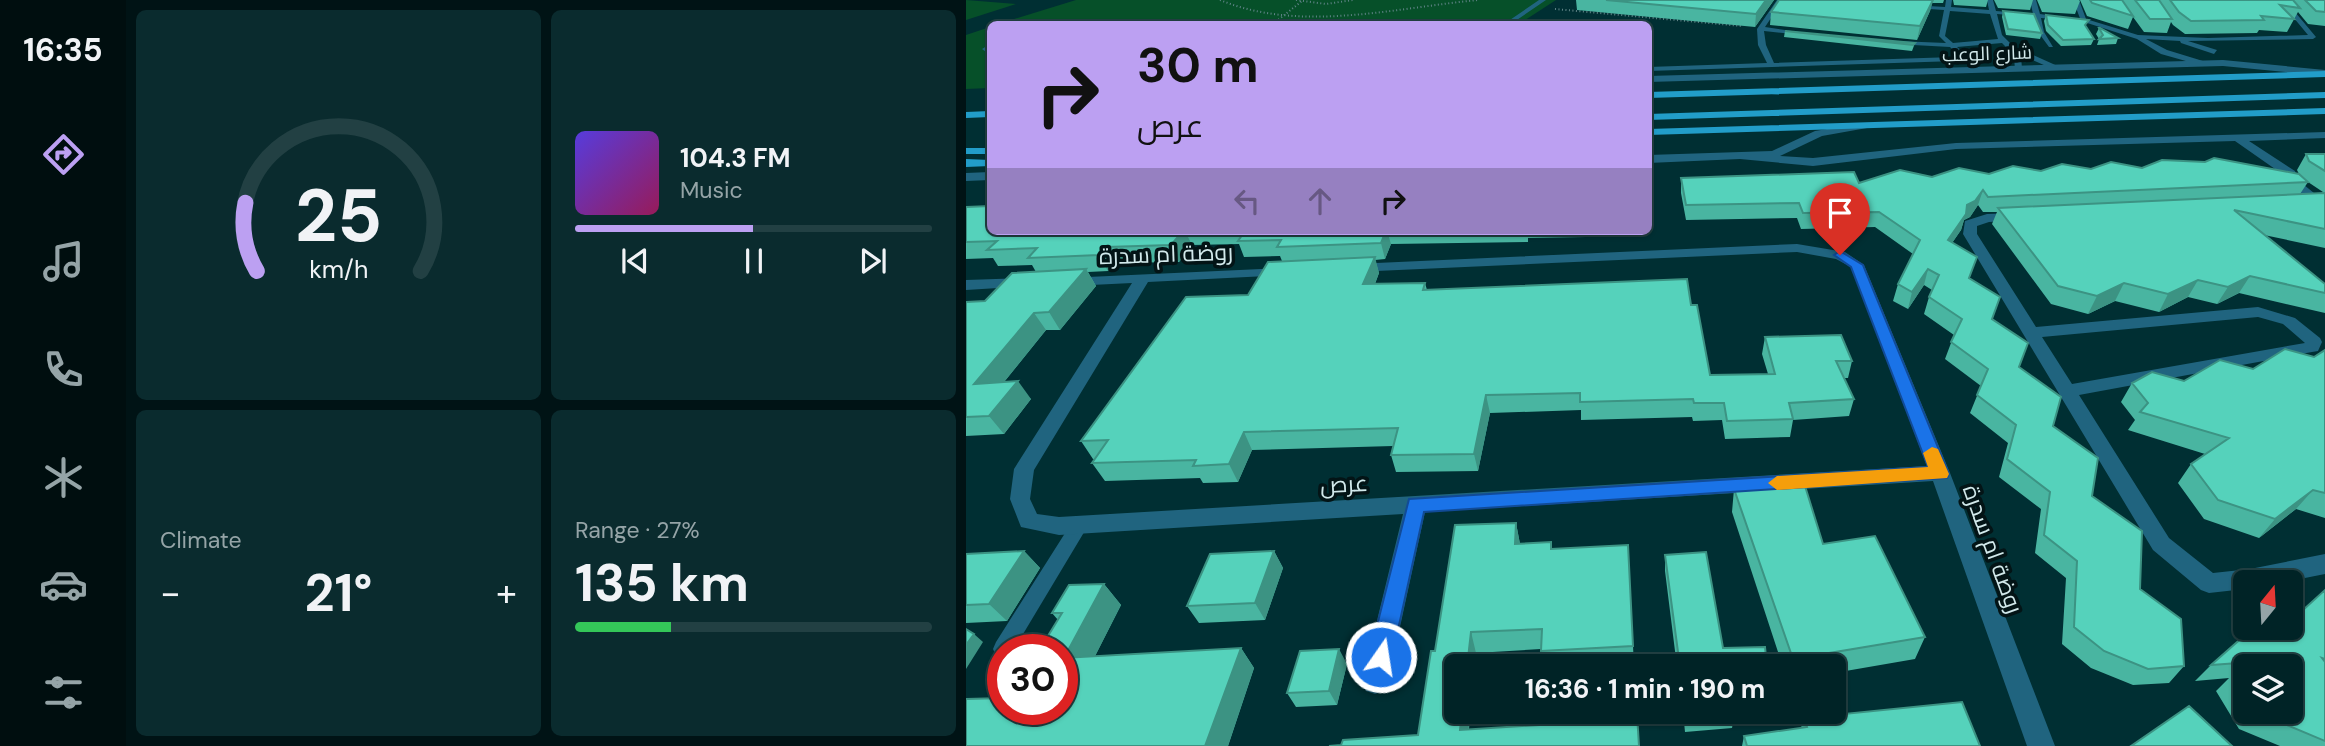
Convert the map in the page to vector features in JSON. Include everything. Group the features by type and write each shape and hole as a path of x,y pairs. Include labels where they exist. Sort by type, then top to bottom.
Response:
{"main road":[{"path":"1916,87 1948,71"},
{"name":"شارع الوعب","path":"1652,95 2325,74"},
{"path":"1790,113 1856,103 2325,88"},
{"path":"1652,117 2325,95"},
{"path":"1652,132 2325,111"},
{"path":"966,115 987,114"},
{"path":"966,151 987,150"},
{"path":"966,163 987,163"}],"street":[{"name":"شارع الوعب","path":"1652,79 2200,63 2254,64 2325,74"},
{"path":"1652,159 1774,154 1819,133 1867,125"},
{"path":"1743,156 1796,162 1847,160 1956,146 2325,135"},
{"path":"2235,137 2291,174 2292,181"},
{"path":"2217,138 2271,174 2292,181 2313,205"},
{"path":"1796,145 1812,155 1847,160"},
{"path":"966,177 987,176"},
{"path":"2028,216 1987,218 1970,224 1970,234 2161,544 2209,583 2250,579 2325,564"},
{"name":"روضة ام سدرة","path":"1335,269 1797,248 1840,255 1857,265 1940,474 2042,746"},
{"name":"روضة ام سدرة","path":"966,285 1308,271"},
{"name":"عرص","path":"1143,278 1024,469 1020,499 1029,522 1059,526 1940,474"},
{"path":"2030,333 2258,312 2286,318 2301,326 2315,342 2312,346 2068,391"},
{"path":"1375,682 1416,505"}],"lane":[{"path":"1512,21 1544,0"},
{"path":"1772,65 1759,40 1760,28 1780,0"},
{"path":"1909,0 1908,5 1948,4 1991,12 2126,23 2137,37 2149,44 2200,63"},
{"path":"1990,0 1991,12 2003,41 2019,59 2018,69"},
{"path":"2033,0 2041,32 2051,46"},
{"path":"2076,0 2082,20"},
{"path":"2281,0 2313,37"},
{"path":"1652,69 1962,57 1942,36 1948,4"},
{"path":"2082,20 2137,37 2325,37"},
{"path":"1760,28 1815,34"},
{"path":"2090,33 2088,29 2110,29"},
{"path":"2169,33 2197,49 2214,52"},
{"path":"1883,41 1951,46 2003,41"},
{"path":"2149,44 2161,65"},
{"path":"2010,47 2058,68"},
{"path":"1012,634 1080,524"}],"path":[{"path":"1220,0 1235,9 1282,16 1329,15 1478,0"},
{"path":"1296,0 1326,4 1353,0"},
{"path":"1276,21 1303,1"},
{"path":"1534,6 1760,28"}],"green space":[{"path":"966,0 1016,4 966,20"},
{"path":"1076,0 1556,0 1524,21 1008,21"},
{"path":"987,28 987,88 966,89 966,35"}],"building":[{"path":"1606,0 1766,0 1756,14"},
{"path":"1779,0 1933,0 1920,26 1771,12"},
{"path":"2090,0 2122,0 2133,16 2092,3"},
{"path":"2135,0 2159,0 2172,19 2150,19"},
{"path":"2170,0 2293,0 2300,8 2280,5 2294,19 2261,16 2264,20 2191,21 2179,12"},
{"path":"2305,0 2325,0 2325,12 2316,11"},
{"path":"2003,11 2034,14 2042,33 2008,29"},
{"path":"2046,15 2089,20 2085,25 2094,39 2063,40 2048,25"},
{"path":"2099,28 2118,38 2099,39 2103,35"},
{"path":"1785,31 1915,43 1913,45"},
{"path":"2306,154 2325,154 2325,171 2309,161"},
{"path":"2214,158 2299,174 2308,182 1988,197 1983,190 1975,201 1967,205 1966,214 1948,240 1977,257 1969,278 2000,297 1992,319 2028,343 2019,367 2061,397 2053,426 2098,458 2092,496 2142,531 2140,589 2181,619 2184,666 2148,669 2104,651 2074,627 2077,561 2044,535 2050,492 2007,459 2016,425 1977,395 1988,369 1951,342 1962,319 1929,297 1939,275 1928,269 1912,292 1898,284 1920,240 1879,212 1803,213 1799,203 1686,205 1681,178 1854,172 1859,183 1900,170 1932,177 1959,168 1989,174 2013,166 2041,171 2062,164 2091,169 2111,162 2142,168 2162,160 2205,162"},
{"path":"2325,193 2325,229 2234,210 2325,284 2325,293 2250,276 2228,287 2198,280 2168,294 2124,283 2097,296 2058,286 1998,208"},
{"path":"987,206 987,235 1180,235 1171,245 1106,247 1099,255 1028,258 1037,248 987,250 997,241 966,242 966,207"},
{"path":"1242,235 1384,235 1381,243 1277,247 1281,240 1238,241"},
{"path":"1375,257 1363,284 1425,283 1423,290 1687,279 1691,305 1697,305 1710,375 1775,374 1765,337 1841,335 1852,361 1836,361 1854,399 1789,403 1793,419 1727,421 1724,403 1694,403 1693,399 1580,402 1580,393 1486,395 1474,454 1391,455 1398,428 1244,432 1229,464 1193,466 1196,460 1092,463 1108,440 1081,441 1186,297 1248,295 1268,262"},
{"path":"1086,269 1049,312 1034,313 974,384 1018,381 989,416 966,417 966,302 985,301 1012,273"},
{"path":"2285,349 2314,357 2325,350 2325,493 2313,490 2275,519 2218,500 2191,464 2229,438 2140,412 2148,403 2132,383 2152,372 2184,381 2220,360 2253,369"},
{"path":"1805,486 1823,544 1875,536 1925,637 1823,654 1791,654 1734,489"},
{"path":"1516,523 1515,544 1551,542 1551,549 1628,545 1633,646 1541,651 1542,629 1471,632 1468,654 1444,654 1444,724 1461,724 1460,730 1555,724 1638,724 1639,746 1329,746 1341,745 1343,740 1418,735 1431,651 1435,651 1455,525"},
{"path":"1024,551 989,604 966,605 966,554"},
{"path":"1274,551 1255,603 1187,606 1210,554"},
{"path":"1706,552 1723,648 1765,647 1766,654 1678,654 1665,555"},
{"path":"1104,584 1077,634 1049,634 1062,613 1052,613 1069,585"},
{"path":"2325,590 2325,659 2322,658 2325,662 2325,741 2285,724 2303,724 2303,654 2233,654 2233,663 2211,665 2239,640 2303,640 2303,610"},
{"path":"966,629 974,634 966,645"},
{"path":"1241,648 1205,746 966,746 966,699 987,698 987,725 1078,725 1078,657"},
{"path":"1339,649 1329,691 1287,693 1300,651"},
{"path":"1962,702 1980,746 1747,746 1744,736 1807,727 1806,724 1846,724 1846,714"},
{"path":"2189,706 2232,746 2131,746"}],"slow traffic":[{"path":"1777,483 1940,474 1932,453"}],"route":[{"path":"1381,657 1416,505 1940,474 1857,265 1840,255"}]}
